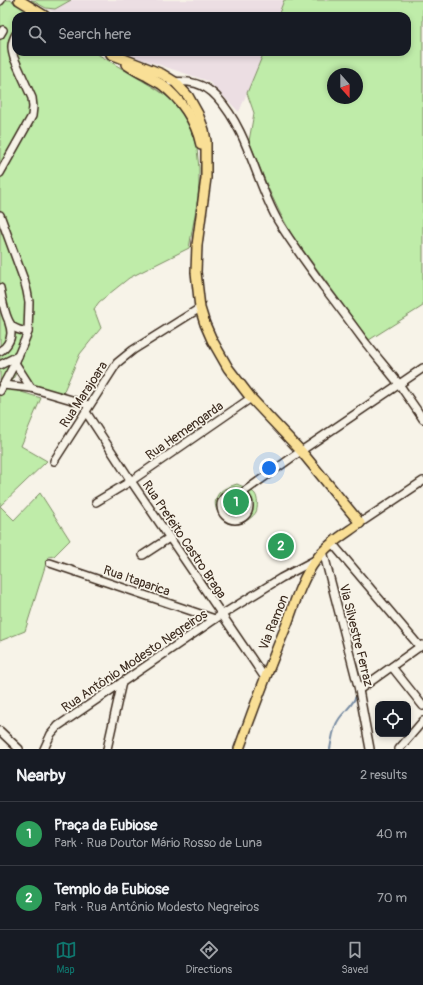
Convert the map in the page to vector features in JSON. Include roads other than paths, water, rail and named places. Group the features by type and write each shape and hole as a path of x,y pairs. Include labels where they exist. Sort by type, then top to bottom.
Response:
{"main road":[{"path":"19,0 29,12"},
{"path":"113,56 161,84 182,103 199,136 206,164"},
{"path":"116,56 156,72 175,82 188,96 201,122 206,141 206,178 197,245 196,272 200,308 212,340 228,368 251,398 301,452 360,523"},
{"name":"Via Ramon","path":"239,749 265,678 309,571 323,551 360,523"}],"street":[{"path":"12,41 12,51"},
{"path":"0,173 32,116 32,98 13,56"},
{"path":"161,84 184,81 200,84 217,96 227,109 244,139 264,194 279,223 302,257 365,342 399,384 423,419"},
{"path":"0,215 27,291 29,302 28,332 15,363 2,388 31,388 88,409"},
{"path":"0,288 11,332 4,349 0,351"},
{"name":"Rua Marajoara","path":"54,461 117,363 200,308"},
{"path":"8,320 13,327 28,332"},
{"path":"0,365 18,356"},
{"path":"15,363 31,388"},
{"path":"242,493 423,368"},
{"name":"Rua Hemengarda","path":"96,502 131,481 251,398"},
{"name":"Rua Prefeito Castro Braga","path":"88,409 131,481 265,678"},
{"path":"360,523 423,481"},
{"path":"235,491 242,493 247,498 250,505 248,513 243,518 235,520 228,518 223,513 220,506 222,499 228,493 235,491"},
{"path":"143,555 169,538"},
{"path":"332,543 422,645 359,690"},
{"name":"Via Silvestre Ferraz","path":"323,551 359,690 371,748"},
{"name":"Rua Antônio Modesto Negreiros","path":"44,749 51,734 58,726 215,619 281,578 316,559"},
{"name":"Rua Itaparica","path":"50,564 215,619"},
{"path":"392,667 423,706"},
{"path":"106,749 122,682"},
{"path":"399,749 423,721"},
{"path":"0,731 19,749"}],"waterway":[{"path":"330,749 335,726 341,716 352,704 357,693"}],"place":[{"name":"Praça da Eubiose","path":"236,502"},
{"name":"Templo da Eubiose","path":"281,546"}]}
